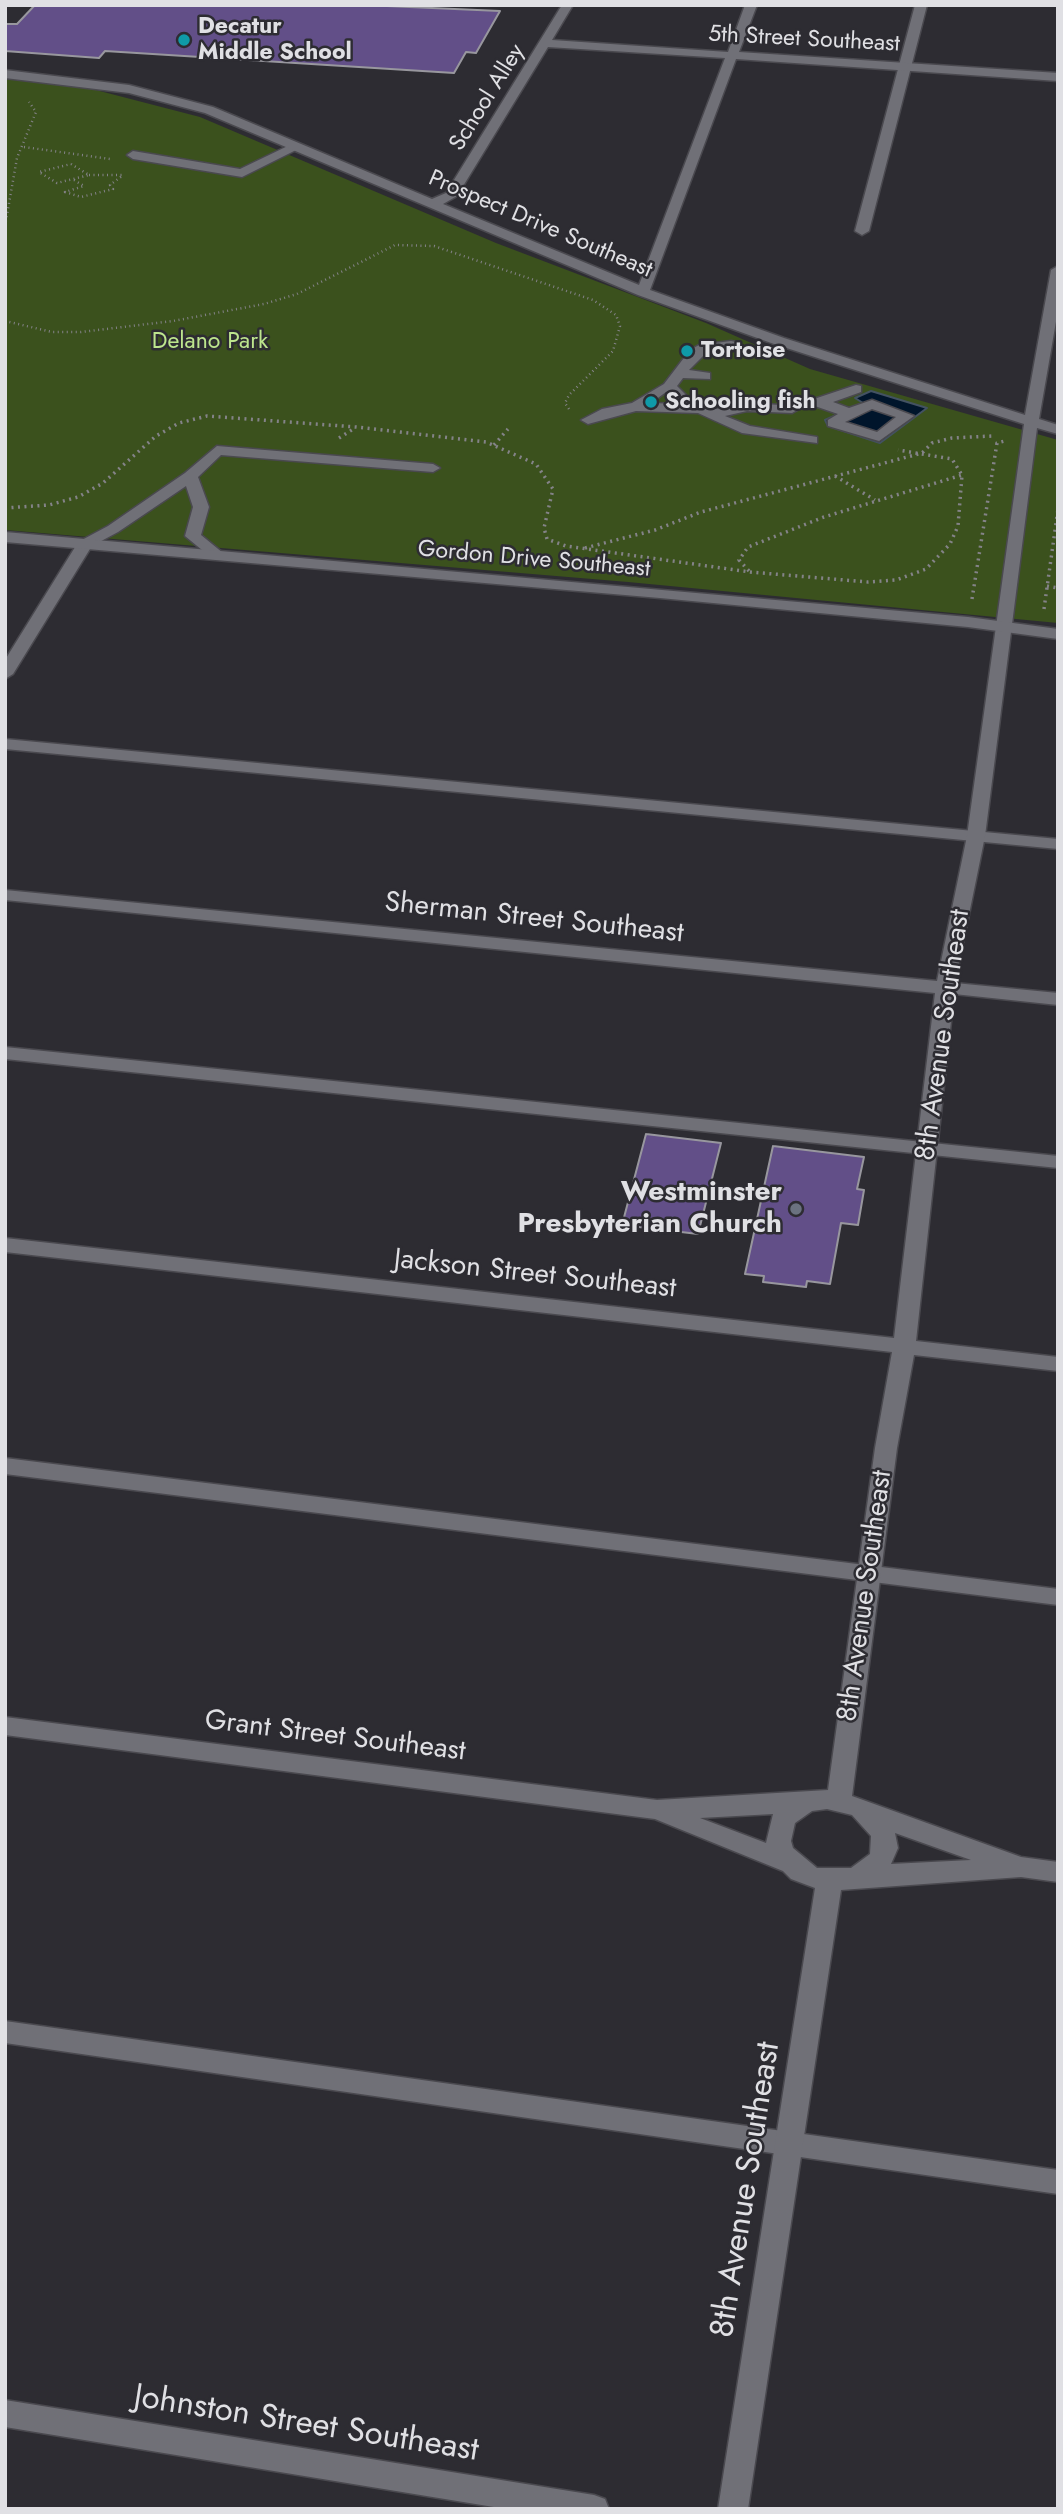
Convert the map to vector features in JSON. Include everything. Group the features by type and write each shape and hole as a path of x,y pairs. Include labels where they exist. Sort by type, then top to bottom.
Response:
{"street":[{"name":"School Alley","path":"433,203 452,196 568,5"},
{"path":"643,292 751,5"},
{"path":"862,231 921,5"},
{"name":"5th Street Southeast","path":"547,43 1058,77"},
{"name":"Prospect Drive Southeast","path":"5,74 85,82 171,99 209,110 643,292 779,341 1058,430"},
{"path":"140,156 242,173 298,146"},
{"name":"8th Avenue Southeast","path":"839,1800 869,1574 904,1347 945,988 976,836 1031,422 1053,327 1058,271"},
{"path":"636,407 661,389 669,387 695,353 709,343 712,350 731,345"},
{"path":"680,374 705,376"},
{"path":"669,387 696,409"},
{"path":"814,404 856,389"},
{"path":"588,420 607,412 636,407 696,409 715,414 747,407 792,408 805,413 812,410 814,404"},
{"path":"814,404 849,413"},
{"path":"715,414 722,421 747,430 813,440"},
{"path":"5,674 85,544 113,529 190,476 217,450 433,468"},
{"path":"190,476 201,508 193,536 218,556"},
{"name":"Gordon Drive Southeast","path":"5,537 1058,634"},
{"path":"5,744 1058,844"},
{"name":"Sherman Street Southeast","path":"5,895 1058,999"},
{"path":"5,1053 1058,1162"},
{"name":"Jackson Street Southeast","path":"5,1245 1058,1364"},
{"path":"5,1466 1058,1597"},
{"name":"Grant Street Southeast","path":"5,1726 657,1810 805,1803"},
{"path":"1021,1867 869,1814 839,1800 805,1803 783,1818 778,1829 781,1852 789,1863 800,1872 829,1881 859,1876 1021,1867 1058,1872"},
{"name":"Grant Street Southeast","path":"657,1810 789,1863"},
{"path":"859,1876 871,1869 885,1848 884,1836 869,1814"},
{"name":"8th Avenue Southeast","path":"733,2509 829,1881"},
{"path":"5,2032 1058,2182"},
{"name":"Johnston Street Southeast","path":"5,2413 594,2509"}],"path":[{"path":"5,226 18,158 36,112 31,103 21,97"},
{"path":"24,147 139,164 140,156"},
{"path":"73,179 84,186 65,192 81,197 113,189 110,184 124,175 89,175 73,179 57,183 38,172 71,164 89,175"},
{"path":"5,321 52,332 173,321 264,304 297,293 395,245 434,246 593,299 617,315 620,326 613,351 569,395 565,403 574,416 588,420"},
{"path":"333,441 356,427"},
{"path":"494,445 508,429"},
{"path":"894,449 922,453 952,459 962,475 958,526 950,544 926,569 896,580 840,582 581,549 655,530 701,512 922,453 932,443 952,438 996,436 1009,439 997,443 971,601"},
{"path":"835,475 876,500"},
{"path":"750,572 739,560 748,547 824,517 962,475"},
{"path":"1043,617 1058,509"},
{"path":"1047,586 1058,588"}],"green space":[{"name":"Delano Park","path":"5,79 92,89 200,117 496,243 706,323 810,369 1058,440 1058,623 628,582 5,530"}],"water":[{"path":"871,391 927,408 880,443 828,426 825,420 863,403 855,398"}],"building":[{"name":"Decatur Middle School","path":"35,5 364,5 500,11 476,53 466,52 454,73 105,51 99,58 5,51 5,24 17,24"},
{"path":"646,1134 721,1143 698,1234 622,1225"},
{"path":"773,1146 864,1157 857,1189 864,1190 858,1225 841,1223 830,1284 807,1281 806,1287 763,1282 764,1276 745,1274"}],"place":[{"name":"Decatur Middle School","path":"184,40"},
{"name":"Tortoise","path":"687,351"},
{"name":"Schooling fish","path":"651,402"},
{"name":"Westminster Presbyterian Church","path":"796,1209"}]}
